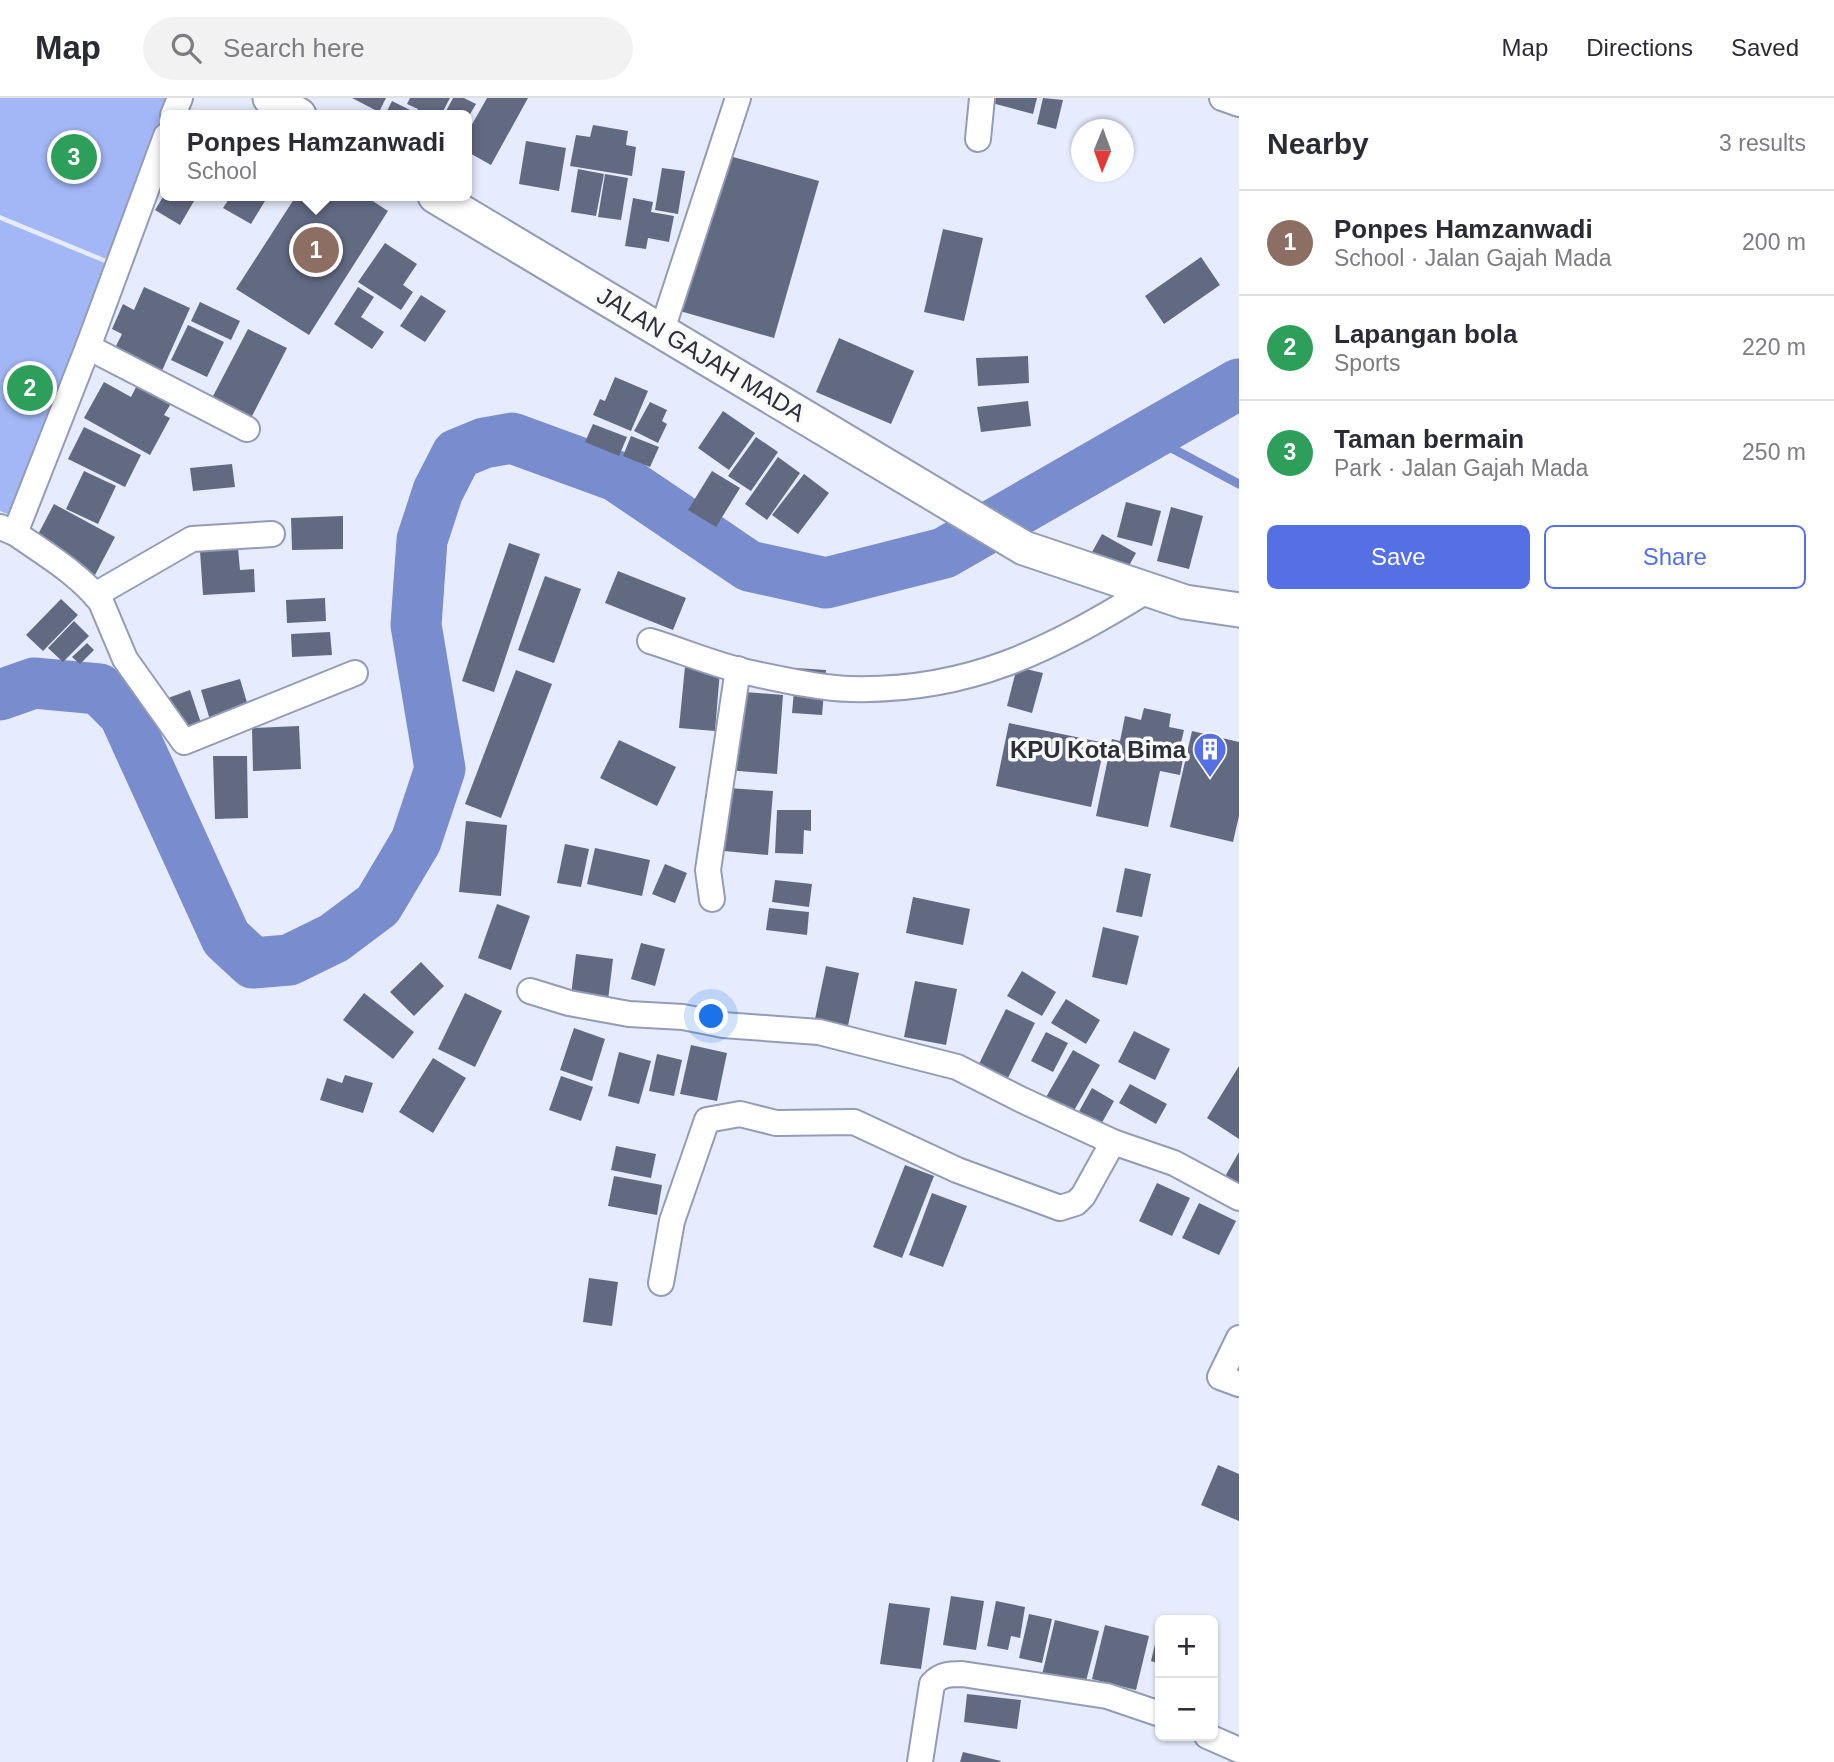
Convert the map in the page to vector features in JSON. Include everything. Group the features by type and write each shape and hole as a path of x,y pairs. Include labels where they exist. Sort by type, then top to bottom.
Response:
{"main road":[{"path":"270,98 290,110"},
{"name":"JALAN GAJAH MADA","path":"443,201 1024,548 1148,590"},
{"path":"1148,590 1185,602 1239,610"}],"street":[{"path":"662,330 738,98"},
{"path":"978,139 982,98"},
{"path":"1222,98 1239,104"},
{"path":"160,152 88,347 7,530 75,576 101,602 125,659 184,742 355,673"},
{"path":"88,347 247,429"},
{"path":"95,595 192,539 272,534"},
{"path":"650,641 738,669 848,689 896,688 968,677 1027,657 1070,636 1148,590"},
{"path":"712,899 708,870 738,669"},
{"path":"530,991 569,1003 629,1014 683,1017 723,1025 819,1032 957,1067 1113,1142 1174,1163 1239,1198"},
{"path":"661,1283 672,1221 707,1119 740,1114 776,1123 854,1122 957,1170 1060,1208 1076,1203 1083,1196 1113,1142"},
{"path":"1239,1338 1220,1377 1239,1384"},
{"path":"920,1762 932,1684 938,1677 947,1675 962,1674 1107,1696 1155,1712"},
{"path":"1218,1741 1239,1750"}],"shaded area":[{"path":"0,98 170,98 165,110 160,110 160,125 109,260 0,215"},
{"path":"0,220 107,264 10,515 0,511"}],"building":[{"path":"352,98 386,98 380,110"},
{"path":"410,98 450,98 444,110 418,110 407,104"},
{"path":"453,98 464,98 476,104 472,111 447,110"},
{"path":"487,98 528,98 491,165 472,154 472,124"},
{"path":"993,98 1037,98 1033,114 992,103"},
{"path":"1043,98 1063,100 1056,129 1037,124"},
{"path":"392,101 410,110 388,110"},
{"path":"593,125 628,131 626,145 636,147 632,176 570,166 576,135 590,137"},
{"path":"526,141 566,148 559,191 519,184"},
{"path":"726,155 819,181 774,338 680,311"},
{"path":"662,168 685,171 678,214 655,210"},
{"path":"578,169 604,174 596,216 571,212"},
{"path":"605,174 628,178 621,220 598,217"},
{"path":"633,198 653,202 651,212 674,216 669,242 648,238 646,249 625,246"},
{"path":"160,201 194,201 180,225 155,210"},
{"path":"228,201 265,201 251,224 223,208"},
{"path":"293,201 373,201 388,211 309,335 236,289"},
{"path":"943,229 983,238 964,321 924,312"},
{"path":"385,243 417,264 403,285 413,292 401,310 358,282"},
{"path":"1201,257 1220,285 1164,324 1145,296"},
{"path":"144,287 190,308 161,373 113,352 122,334 112,329 123,304 134,310"},
{"path":"358,287 374,297 361,317 384,332 372,349 334,324"},
{"path":"421,295 446,311 425,342 400,326"},
{"path":"200,302 240,321 231,340 191,321"},
{"path":"188,325 224,342 207,377 171,360"},
{"path":"248,329 287,348 251,418 212,398"},
{"path":"839,338 914,371 891,424 816,392"},
{"path":"1028,356 1029,383 978,386 976,358"},
{"path":"615,377 648,391 631,431 593,415 600,399 605,401"},
{"path":"104,382 131,397 138,383 172,402 164,415 170,418 150,455 84,418"},
{"path":"1028,401 1031,426 981,432 977,407"},
{"path":"650,402 667,410 662,421 667,424 658,443 634,431"},
{"path":"723,411 755,433 729,470 698,448"},
{"path":"593,424 627,437 619,456 585,442"},
{"path":"84,427 141,455 125,487 68,459"},
{"path":"631,436 659,447 650,467 623,456"},
{"path":"756,437 778,452 751,491 728,476"},
{"path":"778,457 800,473 767,520 745,504"},
{"path":"232,464 235,487 193,491 190,468"},
{"path":"84,471 116,486 98,524 66,509"},
{"path":"712,471 740,488 716,527 688,510"},
{"path":"804,474 829,493 798,534 772,515"},
{"path":"1126,502 1161,511 1152,546 1117,537"},
{"path":"54,504 115,537 95,575 34,542"},
{"path":"1171,507 1203,516 1189,569 1157,561"},
{"path":"343,516 343,549 292,550 291,518"},
{"path":"1102,534 1136,553 1125,573 1091,554"},
{"path":"509,543 540,554 494,692 462,681"},
{"path":"238,548 240,570 254,569 255,592 203,595 200,551"},
{"path":"618,571 686,598 673,630 605,603"},
{"path":"545,576 581,589 554,663 518,650"},
{"path":"325,598 326,621 287,623 286,600"},
{"path":"61,599 78,615 43,651 26,635"},
{"path":"74,621 89,636 63,662 48,648"},
{"path":"330,632 332,655 292,657 291,634"},
{"path":"87,643 94,650 80,664 72,657"},
{"path":"686,656 721,659 715,731 679,728"},
{"path":"1017,667 1043,673 1032,713 1007,706"},
{"path":"796,668 826,670 822,715 792,713"},
{"path":"516,670 552,684 501,818 465,804"},
{"path":"240,679 249,709 210,720 201,690"},
{"path":"190,690 201,723 179,731 168,698"},
{"path":"732,691 783,695 777,774 726,770"},
{"path":"1144,708 1171,714 1169,727 1184,730 1180,747 1185,748 1180,775 1160,771 1148,827 1096,816 1112,739 1120,741 1125,716 1141,720"},
{"path":"1009,723 1105,743 1091,807 996,786"},
{"path":"299,726 301,769 253,771 252,728"},
{"name":"KPU Kota Bima","path":"1192,731 1239,742 1239,816 1233,842 1170,827"},
{"path":"619,740 676,767 657,806 600,778"},
{"path":"213,756 247,756 248,818 215,819"},
{"path":"729,788 773,791 768,855 724,851"},
{"path":"777,810 811,810 811,831 804,830 803,854 775,853"},
{"path":"466,821 507,825 501,896 459,892"},
{"path":"565,844 589,849 581,887 557,883"},
{"path":"595,848 650,860 642,896 587,884"},
{"path":"665,864 687,873 675,903 652,894"},
{"path":"1125,868 1151,874 1142,917 1116,912"},
{"path":"775,880 812,884 809,907 772,902"},
{"path":"913,897 970,909 963,945 906,933"},
{"path":"497,904 530,916 511,970 478,958"},
{"path":"769,908 809,912 807,935 766,930"},
{"path":"1103,927 1139,936 1127,985 1092,977"},
{"path":"641,943 665,949 655,986 631,979"},
{"path":"576,954 613,959 608,1000 571,995"},
{"path":"421,962 444,986 414,1016 390,992"},
{"path":"826,966 859,973 848,1026 815,1019"},
{"path":"1022,971 1056,992 1042,1016 1007,996"},
{"path":"915,981 957,989 946,1045 904,1037"},
{"path":"364,993 414,1032 393,1059 343,1020"},
{"path":"465,993 502,1011 475,1067 438,1049"},
{"path":"1066,999 1100,1020 1086,1044 1051,1023"},
{"path":"1006,1009 1035,1023 1006,1082 977,1068"},
{"path":"574,1028 605,1039 592,1081 560,1070"},
{"path":"1134,1031 1170,1049 1155,1080 1118,1062"},
{"path":"1046,1032 1068,1043 1053,1072 1031,1061"},
{"path":"691,1045 727,1053 717,1101 680,1094"},
{"path":"1073,1050 1100,1065 1072,1114 1045,1099"},
{"path":"619,1052 651,1061 639,1104 608,1096"},
{"path":"657,1054 682,1060 674,1096 649,1091"},
{"path":"433,1058 466,1078 433,1133 399,1112"},
{"path":"1239,1066 1239,1139 1207,1118"},
{"path":"345,1075 373,1083 363,1113 320,1100 327,1078 342,1083"},
{"path":"561,1076 593,1087 581,1121 549,1110"},
{"path":"1130,1084 1167,1104 1156,1124 1119,1103"},
{"path":"1092,1088 1114,1101 1099,1128 1077,1115"},
{"path":"616,1146 656,1154 651,1178 611,1170"},
{"path":"1239,1152 1239,1189 1223,1180"},
{"path":"905,1165 934,1176 902,1258 873,1247"},
{"path":"614,1176 662,1185 657,1215 608,1206"},
{"path":"1157,1183 1190,1198 1172,1236 1139,1221"},
{"path":"932,1193 967,1206 943,1267 909,1255"},
{"path":"1199,1203 1236,1221 1219,1255 1182,1238"},
{"path":"589,1278 618,1282 612,1326 583,1322"},
{"path":"1218,1465 1239,1474 1239,1521 1201,1505"},
{"path":"951,1596 984,1601 976,1650 943,1645"},
{"path":"996,1601 1025,1607 1020,1638 1011,1636 1008,1650 987,1646"},
{"path":"889,1603 930,1608 921,1669 880,1664"},
{"path":"1029,1614 1052,1619 1042,1663 1019,1658"},
{"path":"1055,1620 1099,1631 1085,1685 1042,1675"},
{"path":"1105,1625 1149,1636 1136,1690 1092,1679"},
{"path":"1155,1644 1155,1662 1151,1661"},
{"path":"967,1694 1021,1700 1017,1729 964,1722"},
{"path":"963,1752 1001,1761 960,1762"}],"waterway":[{"path":"0,695 34,683 99,689 124,714 226,938 253,963 289,960 334,938 378,905 416,841 440,769 416,625 422,540 438,491 457,454 484,443 512,438 616,476 749,566 826,583 944,553 1239,384"},
{"path":"1149,436 1239,484"}],"place":[{"name":"Taman bermain","path":"74,157"},
{"name":"Ponpes Hamzanwadi","path":"316,250"},
{"name":"Lapangan bola","path":"30,388"},
{"name":"KPU Kota Bima","path":"1210,779"}]}
